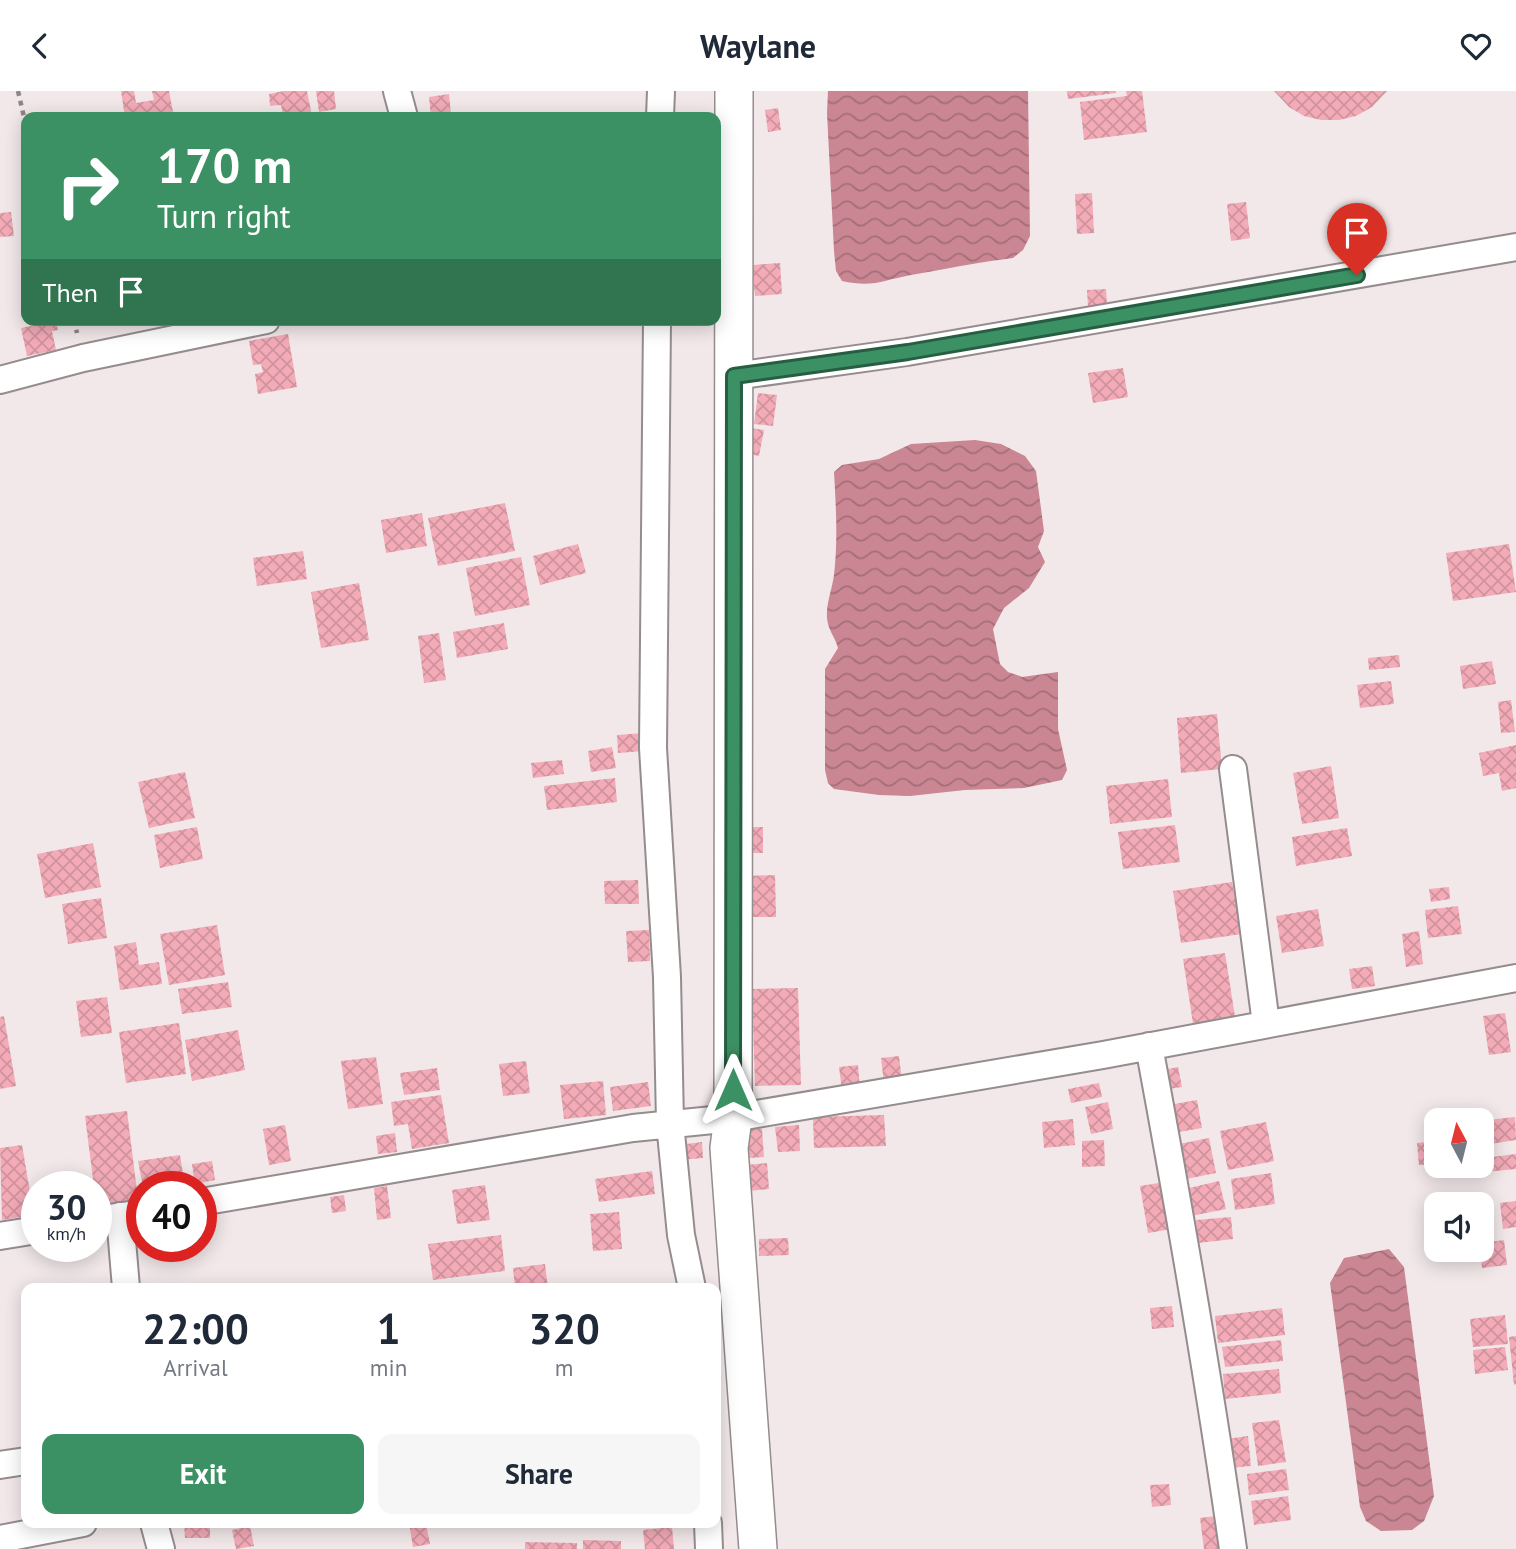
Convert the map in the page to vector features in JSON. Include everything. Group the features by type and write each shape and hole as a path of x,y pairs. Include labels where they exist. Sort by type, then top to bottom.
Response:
{"street":[{"path":"397,91 403,112"},
{"path":"660,112 661,91"},
{"path":"734,91 724,238 734,376 733,1118 729,1148 758,1549"},
{"path":"734,376 908,352 1516,247"},
{"path":"0,380 83,358 237,326"},
{"path":"657,326 653,748 667,977 670,1123 681,1235 691,1283"},
{"path":"1233,769 1266,1024"},
{"path":"217,1199 670,1123 733,1118 1516,978"},
{"path":"1149,1045 1194,1291 1233,1549"},
{"path":"119,1216 126,1283"},
{"path":"0,1236 21,1233"},
{"path":"0,1465 21,1462"},
{"path":"0,1539 57,1528"},
{"path":"155,1528 161,1549"},
{"path":"708,1528 709,1549"}],"path":[{"path":"18,91 23,112"}],"water":[{"path":"828,91 1028,91 1030,236 1023,250 1013,258 878,283 842,281 836,271 834,251"},
{"path":"975,440 1001,444 1025,456 1036,471 1044,531 1038,547 1045,562 1029,588 1004,608 993,629 1000,664 1008,672 1022,677 1058,672 1058,729 1067,770 1062,780 1024,788 965,790 910,796 834,789 828,783 825,770 825,669 838,648 827,618 836,549 834,472 842,465 879,459 911,444"},
{"path":"1389,1249 1404,1267 1434,1496 1424,1521 1412,1530 1381,1531 1366,1521 1360,1507 1330,1283 1344,1258"}],"building":[{"path":"121,91 134,91 136,103 154,100 152,91 169,91 173,112 124,112"},
{"path":"307,91 311,112 282,112 281,105 270,106 269,94"},
{"path":"316,91 334,91 336,109 319,112"},
{"path":"1067,91 1116,91 1116,93 1068,99"},
{"path":"1126,91 1142,91 1147,132 1084,140 1080,102 1127,96"},
{"path":"1274,91 1387,91 1372,107 1356,116 1321,120 1304,116 1289,107"},
{"path":"449,94 451,112 430,112 429,97"},
{"path":"778,108 781,130 768,132 765,110"},
{"path":"1092,193 1094,233 1077,234 1075,194"},
{"path":"1246,202 1250,238 1231,241 1227,204"},
{"path":"11,212 14,236 0,237 0,213"},
{"path":"780,263 782,294 755,296 752,265"},
{"path":"1106,289 1107,305 1088,307 1087,290"},
{"path":"57,326 58,330 52,331 56,350 27,356 21,328"},
{"path":"288,334 297,387 258,394 255,374 263,372 261,364 253,365 249,341"},
{"path":"1123,368 1128,397 1093,403 1088,373"},
{"path":"758,393 777,395 773,426 754,424"},
{"path":"750,428 764,430 759,456 746,453"},
{"path":"505,503 515,551 438,566 428,518"},
{"path":"422,513 427,546 386,553 381,520"},
{"path":"578,544 586,573 540,585 533,556"},
{"path":"1509,544 1516,592 1453,601 1446,553"},
{"path":"303,551 307,579 257,586 253,558"},
{"path":"521,557 530,605 475,616 466,568"},
{"path":"359,583 369,640 321,648 311,592"},
{"path":"504,623 508,649 457,658 453,632"},
{"path":"439,633 446,680 424,683 418,636"},
{"path":"1399,655 1400,667 1369,670 1368,658"},
{"path":"1492,661 1496,684 1463,689 1460,666"},
{"path":"1391,681 1394,704 1360,708 1357,685"},
{"path":"1511,700 1515,732 1501,733 1498,702"},
{"path":"1217,714 1222,769 1181,773 1177,718"},
{"path":"644,733 644,751 618,753 617,735"},
{"path":"1516,745 1516,788 1502,791 1499,773 1483,776 1479,753"},
{"path":"612,747 616,768 591,772 588,751"},
{"path":"562,760 564,774 533,778 531,763"},
{"path":"1331,766 1339,818 1302,824 1293,773"},
{"path":"185,772 195,818 149,828 138,782"},
{"path":"615,778 617,802 547,810 544,786"},
{"path":"1168,779 1172,817 1110,824 1106,786"},
{"path":"1175,825 1180,862 1123,869 1118,832"},
{"path":"197,827 203,859 160,868 154,835"},
{"path":"745,827 763,827 763,853 745,853"},
{"path":"1347,828 1352,856 1296,866 1292,837"},
{"path":"93,843 101,887 45,898 37,854"},
{"path":"775,875 776,917 745,917 744,876"},
{"path":"638,880 639,904 605,904 604,881"},
{"path":"1232,882 1241,934 1181,943 1173,891"},
{"path":"1449,887 1450,899 1431,902 1429,889"},
{"path":"101,898 107,938 68,944 62,904"},
{"path":"1458,906 1462,934 1428,938 1425,910"},
{"path":"1318,909 1324,946 1282,953 1276,916"},
{"path":"217,925 225,975 169,985 160,934"},
{"path":"649,930 650,961 628,962 626,931"},
{"path":"1419,931 1423,964 1406,967 1402,934"},
{"path":"136,942 139,965 159,962 162,984 120,990 114,946"},
{"path":"1225,953 1236,1023 1194,1030 1183,959"},
{"path":"1372,966 1375,986 1352,989 1349,969"},
{"path":"228,982 232,1007 182,1014 178,989"},
{"path":"798,988 801,1085 755,1086 752,989"},
{"path":"107,997 112,1033 81,1037 76,1001"},
{"path":"1505,1013 1511,1052 1489,1055 1483,1016"},
{"path":"4,1016 16,1086 0,1089 0,1017"},
{"path":"179,1023 186,1074 126,1083 119,1032"},
{"path":"238,1030 245,1070 192,1081 185,1040"},
{"path":"899,1056 902,1081 884,1083 881,1058"},
{"path":"376,1057 383,1104 348,1109 341,1061"},
{"path":"526,1061 530,1093 503,1096 499,1064"},
{"path":"858,1065 860,1089 842,1091 839,1067"},
{"path":"1178,1067 1182,1087 1162,1090 1158,1071"},
{"path":"437,1068 440,1090 404,1095 400,1073"},
{"path":"603,1081 606,1115 564,1119 560,1085"},
{"path":"648,1082 651,1106 613,1111 610,1087"},
{"path":"1099,1083 1102,1097 1071,1103 1068,1089"},
{"path":"441,1095 449,1143 412,1149 408,1124 394,1126 391,1102"},
{"path":"1197,1100 1202,1128 1173,1133 1169,1105"},
{"path":"1108,1102 1113,1129 1091,1134 1085,1107"},
{"path":"127,1111 134,1171 126,1171 126,1201 112,1203 112,1171 92,1171 85,1116"},
{"path":"884,1115 886,1146 814,1148 813,1117"},
{"path":"1515,1117 1516,1140 1494,1143 1494,1119"},
{"path":"1073,1119 1075,1145 1044,1148 1042,1122"},
{"path":"1266,1122 1274,1161 1228,1170 1220,1131"},
{"path":"285,1125 291,1161 269,1165 263,1129"},
{"path":"799,1125 800,1151 778,1152 775,1127"},
{"path":"747,1129 762,1129 764,1157 749,1158"},
{"path":"395,1133 397,1152 378,1154 376,1136"},
{"path":"1209,1138 1216,1173 1181,1180 1174,1145"},
{"path":"1104,1140 1105,1166 1082,1167 1082,1141"},
{"path":"702,1142 703,1158 679,1160 678,1145"},
{"path":"1424,1142 1424,1165 1419,1165 1417,1143"},
{"path":"22,1145 26,1171 21,1171 21,1217 2,1220 0,1148"},
{"path":"1516,1154 1516,1169 1494,1171 1494,1157"},
{"path":"180,1155 182,1171 140,1171 138,1161"},
{"path":"212,1161 214,1171 193,1171 192,1164"},
{"path":"767,1163 769,1189 749,1191 747,1165"},
{"path":"652,1171 655,1194 599,1202 595,1179"},
{"path":"1271,1173 1275,1204 1235,1210 1231,1179"},
{"path":"1219,1181 1226,1209 1191,1216 1185,1189"},
{"path":"1165,1182 1172,1229 1148,1233 1140,1186"},
{"path":"485,1185 490,1220 457,1224 452,1190"},
{"path":"387,1186 391,1218 377,1220 374,1188"},
{"path":"344,1195 346,1211 332,1213 330,1197"},
{"path":"1516,1201 1516,1227 1503,1229 1500,1203"},
{"path":"619,1212 622,1249 593,1251 590,1214"},
{"path":"1231,1217 1233,1239 1198,1243 1196,1220"},
{"path":"501,1235 505,1271 433,1280 428,1244"},
{"path":"788,1238 789,1255 759,1256 759,1239"},
{"path":"1504,1240 1507,1265 1482,1268 1481,1262 1494,1262 1494,1241"},
{"path":"545,1264 547,1283 514,1283 513,1268"},
{"path":"1172,1306 1174,1327 1152,1329 1150,1308"},
{"path":"1282,1308 1285,1335 1218,1343 1215,1316"},
{"path":"1505,1315 1508,1344 1473,1347 1470,1319"},
{"path":"1516,1336 1516,1384 1514,1385 1509,1337"},
{"path":"1281,1340 1283,1361 1225,1367 1222,1347"},
{"path":"1505,1347 1508,1370 1475,1374 1473,1350"},
{"path":"1279,1369 1281,1393 1225,1399 1223,1374"},
{"path":"1279,1420 1286,1462 1258,1466 1252,1423"},
{"path":"1248,1436 1251,1466 1229,1468 1226,1439"},
{"path":"1286,1469 1289,1490 1249,1495 1247,1474"},
{"path":"1169,1484 1171,1505 1152,1507 1150,1485"},
{"path":"1288,1496 1291,1520 1254,1525 1251,1501"},
{"path":"1224,1515 1229,1549 1204,1549 1200,1518"},
{"path":"184,1528 210,1528 210,1538 185,1538"},
{"path":"250,1528 254,1546 236,1549 232,1530"},
{"path":"410,1528 427,1528 430,1544 413,1547"},
{"path":"672,1528 674,1549 645,1549 643,1530"},
{"path":"583,1540 621,1541 621,1549 583,1549"},
{"path":"525,1542 577,1543 577,1549 525,1549"}],"route":[{"path":"733,1090 734,376 908,352 1357,275"}]}
